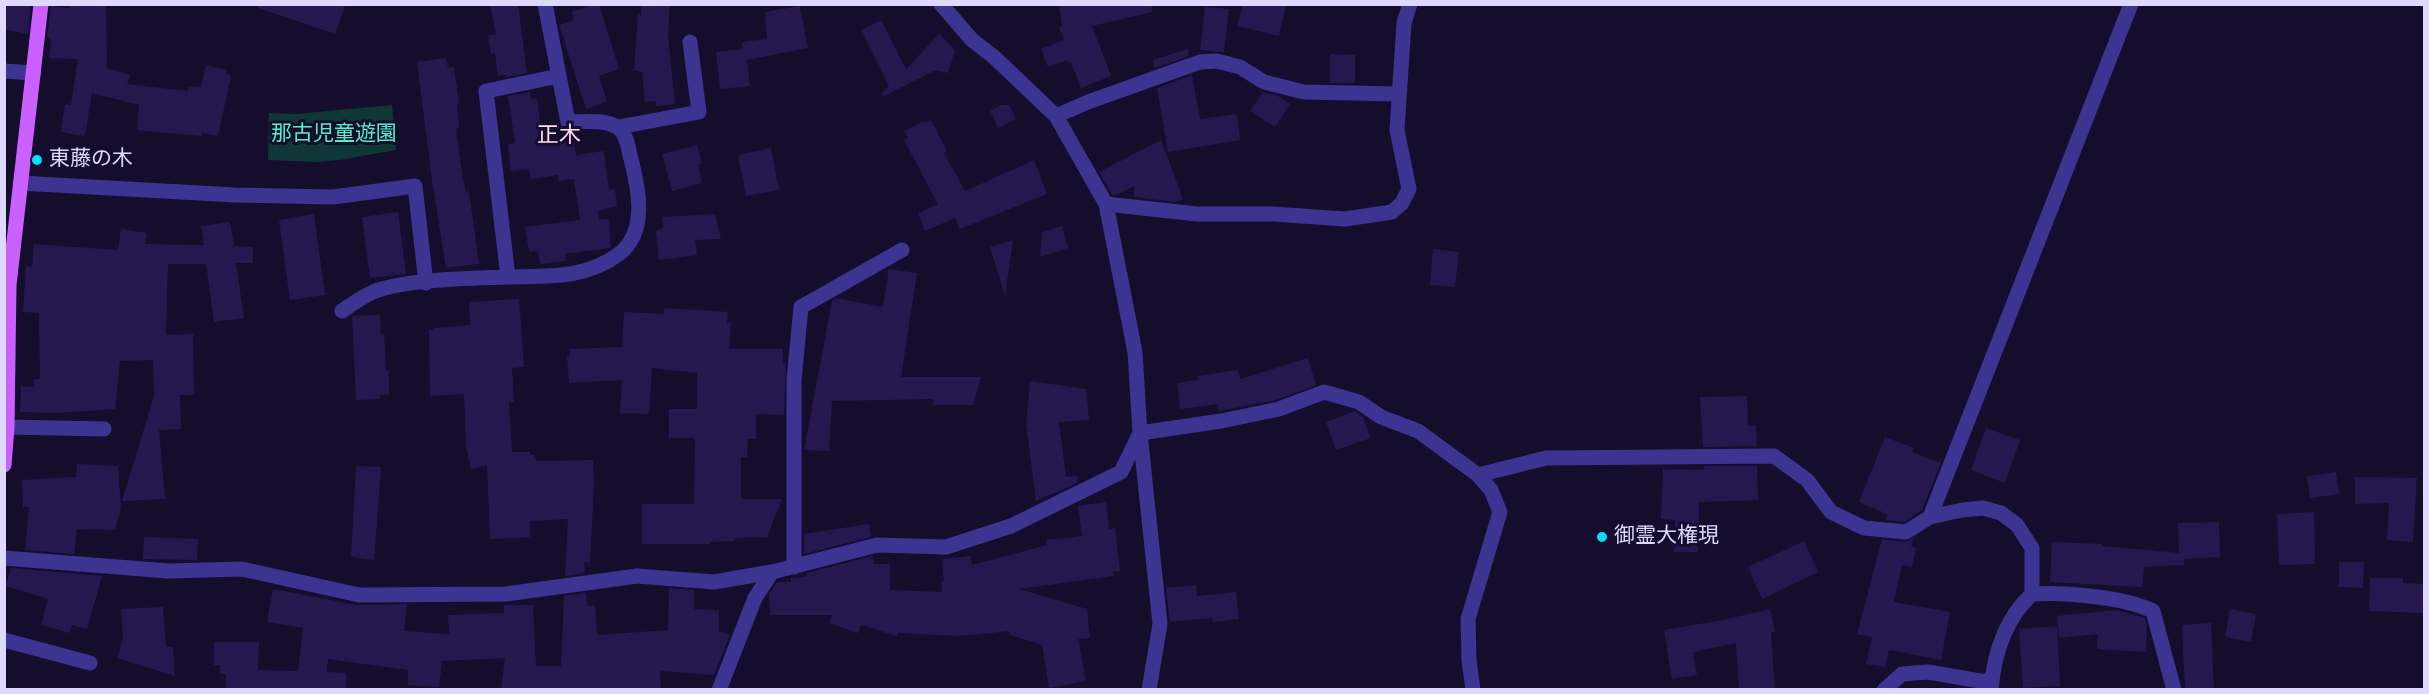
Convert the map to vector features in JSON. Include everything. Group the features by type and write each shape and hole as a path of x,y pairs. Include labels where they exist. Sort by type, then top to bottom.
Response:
{"main road":[{"path":"4,465 7,427 7,285 41,4"}],"street":[{"path":"545,4 568,122 603,123 619,128 699,112 690,42"},
{"path":"941,4 972,40 994,57 1056,116 1106,204 1135,352 1140,434 1160,629 1149,690"},
{"path":"1106,204 1197,214 1273,214 1345,219 1392,212 1402,203 1409,189 1397,130 1404,23 1410,4"},
{"path":"1930,517 2131,4"},
{"path":"1056,116 1088,102 1200,62 1217,61 1240,67 1264,82 1304,92 1398,94"},
{"path":"4,71 34,73"},
{"path":"508,277 486,91 559,76"},
{"path":"342,311 372,293 393,286 508,277 560,277 585,271 620,253 630,242 640,206 626,138 619,128"},
{"path":"20,183 235,195 333,197 415,186 426,283"},
{"path":"794,567 794,380 801,307 902,250"},
{"path":"1140,434 1279,409 1324,392 1359,402 1382,417 1418,431 1478,475 1491,490 1500,512 1468,619 1473,690"},
{"path":"7,427 104,429"},
{"path":"4,558 168,571 242,569 359,595 506,594 637,576 714,582 772,572 877,545 946,548 1011,526 1121,472 1140,434"},
{"path":"1478,475 1546,458 1774,456 1807,480 1831,512 1864,528 1906,532 1930,517 1983,508 2001,513 2017,525 2032,548 2032,594"},
{"path":"719,690 755,598 772,572"},
{"path":"1884,690 1902,674 1928,672 1991,686 2002,636 2019,606 2032,594 2049,593 2137,603 2153,610 2174,690"},
{"path":"4,640 90,663"}],"green space":[{"name":"那古児童遊園","path":"392,105 396,150 317,162 268,160 269,113 296,114"}],"building":[{"path":"4,4 31,4 28,34 4,29"},
{"path":"68,4 106,4 107,68 130,75 127,84 188,91 189,86 201,87 206,65 227,70 226,74 231,76 218,136 202,133 201,136 137,130 139,105 92,93 85,136 61,132 65,104 71,105 78,59 49,58 51,38 47,38 51,6 69,8"},
{"path":"258,4 346,4 335,34 258,8"},
{"path":"490,4 518,4 527,73 506,77 505,75 498,76 495,53 491,54 488,35 496,34"},
{"path":"599,4 619,69 599,76 607,102 586,109 559,25 574,20 572,12"},
{"path":"641,4 670,4 668,35 675,104 656,106 656,101 645,102 642,72 634,70 638,14 641,15"},
{"path":"1059,4 1151,4 1152,12 1092,26 1111,76 1081,88 1071,62 1068,63 1067,60 1048,67 1041,49 1064,40 1059,28 1062,26"},
{"path":"1243,4 1286,4 1279,36 1237,26"},
{"path":"800,6 808,48 747,60 750,86 720,89 716,52 743,49 742,42 767,39 765,12"},
{"path":"1205,7 1229,9 1224,52 1200,50"},
{"path":"881,20 906,69 939,34 955,50 948,73 936,70 884,96 882,93 889,86 861,30"},
{"path":"1188,49 1189,56 1154,68 1153,60"},
{"path":"1330,54 1355,55 1355,83 1330,83"},
{"path":"446,58 448,68 454,67 459,103 457,103 459,128 456,129 463,180 466,192 469,191 479,264 446,268 417,62"},
{"path":"1192,75 1200,119 1237,114 1240,140 1168,152 1157,88"},
{"path":"530,92 531,99 537,98 542,139 573,135 576,155 604,151 609,190 615,189 617,206 598,211 599,220 609,219 611,248 565,254 566,261 540,264 538,251 529,252 525,227 580,220 574,179 558,181 558,175 531,179 529,169 511,171 508,144 515,143 508,96"},
{"path":"1263,92 1278,96 1290,104 1275,127 1250,111"},
{"path":"1001,105 1009,105 1016,119 998,128 990,111"},
{"path":"931,120 947,151 944,153 965,191 1034,160 1047,194 960,229 955,218 925,231 918,213 938,204 904,140 908,138 904,131 923,121 924,123"},
{"path":"1161,140 1183,199 1175,202 1134,197 1134,186 1117,195 1112,195 1099,172"},
{"path":"697,145 702,163 698,165 702,183 672,191 662,154"},
{"path":"771,148 779,190 746,196 738,155"},
{"path":"398,212 406,274 370,278 362,217"},
{"path":"314,214 325,295 290,300 279,220"},
{"path":"715,214 721,239 695,240 697,255 659,260 656,231 663,228 662,217"},
{"path":"230,222 234,246 253,247 253,263 236,263 244,318 214,322 206,264 168,264 166,335 193,334 194,395 180,395 181,429 159,430 165,499 122,501 154,396 153,360 120,361 115,409 56,413 20,412 21,386 34,387 34,379 40,379 39,313 23,312 26,266 32,267 34,244 118,250 121,229 147,233 145,244 204,245 201,226"},
{"path":"1062,226 1068,248 1040,257 1042,232"},
{"path":"1013,240 1005,296 990,247"},
{"path":"1433,249 1459,252 1455,287 1430,285"},
{"path":"889,269 917,273 901,377 981,377 973,405 933,405 933,399 832,401 829,451 804,450 832,301 836,298 883,307"},
{"path":"519,299 524,367 512,368 514,402 509,402 512,452 530,452 530,455 534,455 537,461 593,460 590,562 584,562 585,573 565,576 568,519 530,521 530,537 490,539 487,465 471,469 466,447 464,394 430,396 429,330 470,325 469,302"},
{"path":"664,308 728,312 727,323 731,323 729,349 783,349 783,363 786,363 784,415 756,414 756,439 748,439 747,457 741,457 741,499 782,499 767,537 734,538 734,541 710,542 710,544 642,544 642,504 694,504 695,438 669,438 669,409 697,409 697,373 652,368 649,414 620,413 622,380 569,383 567,356 570,356 570,349 622,347 624,312 663,314"},
{"path":"380,315 381,334 384,334 386,371 389,371 389,394 380,395 380,399 356,400 352,316"},
{"path":"1308,358 1316,385 1276,400 1219,411 1218,404 1180,409 1177,383 1198,380 1197,376 1238,370 1240,379"},
{"path":"1030,381 1086,389 1089,420 1059,422 1066,477 1077,476 1077,483 1036,501 1026,424"},
{"path":"1747,396 1748,426 1756,426 1757,446 1703,447 1700,397"},
{"path":"1355,411 1363,417 1371,438 1336,450 1326,422"},
{"path":"1986,428 2020,440 2005,483 1971,470"},
{"path":"1885,437 1914,448 1912,452 1941,463 1922,510 1904,522 1886,520 1887,514 1859,502"},
{"path":"77,464 118,466 121,508 115,530 77,529 74,554 25,550 29,507 23,507 22,480 76,477"},
{"path":"356,466 381,467 374,560 351,557"},
{"path":"1704,466 1757,466 1758,500 1699,502 1698,552 1674,552 1675,520 1661,519 1663,469 1704,470"},
{"path":"2336,472 2339,494 2310,498 2307,476"},
{"path":"2355,477 2417,478 2413,542 2387,540 2389,503 2355,504"},
{"path":"1106,502 1109,529 1115,528 1120,571 1113,572 1114,576 1019,589 1087,609 1090,638 1078,639 1086,681 1049,688 1042,645 1010,635 1009,631 960,636 898,633 897,636 861,625 858,633 829,623 832,615 770,615 769,594 777,582 791,582 791,578 807,577 806,573 873,556 874,564 890,564 890,590 942,592 941,581 944,581 942,559 971,556 972,565 1047,545 1046,540 1082,536 1078,506"},
{"path":"2314,512 2315,564 2279,565 2277,514"},
{"path":"2219,522 2220,557 2184,559 2184,565 2144,567 2142,587 2050,582 2052,542 2102,544 2102,546 2179,553 2178,523"},
{"path":"869,524 871,537 804,554 804,534"},
{"path":"144,537 198,539 197,560 143,559"},
{"path":"1914,538 1911,547 1916,548 1912,567 1902,565 1894,602 1950,612 1941,660 1889,650 1885,667 1866,664 1872,637 1857,634 1882,539 1905,542"},
{"path":"1804,541 1818,572 1762,599 1748,567"},
{"path":"2339,562 2364,562 2363,588 2339,587"},
{"path":"11,568 102,576 87,629 72,625 70,633 41,625 48,599 6,586"},
{"path":"2370,578 2403,578 2403,583 2424,584 2424,613 2369,611"},
{"path":"1196,585 1197,596 1236,592 1239,619 1213,622 1212,618 1170,622 1166,588"},
{"path":"669,588 694,590 694,609 719,610 719,631 730,635 714,675 660,671 661,690 501,690 505,658 442,661 439,687 408,685 408,670 328,659 327,672 346,673 346,690 226,690 226,674 220,674 220,665 214,665 214,642 259,642 258,670 298,671 303,628 267,622 273,589 357,605 407,604 404,631 449,634 448,615 504,613 504,605 533,605 536,666 561,666 564,596 586,593 587,606 595,605 597,635 668,630"},
{"path":"163,607 166,647 173,647 175,676 117,658 123,639 121,609"},
{"path":"1770,609 1775,632 1771,633 1775,690 1739,690 1736,643 1693,652 1697,675 1672,679 1664,630"},
{"path":"2230,609 2256,614 2251,642 2225,637"},
{"path":"2117,610 2145,618 2146,652 2097,649 2098,634 2059,638 2057,616"},
{"path":"2211,623 2214,690 2185,690 2182,625"},
{"path":"2057,626 2060,686 2023,688 2019,629"}],"place":[{"name":"東藤の木","path":"37,160"},
{"name":"御霊大権現","path":"1602,537"}],"district":[{"name":"正木","path":"559,137"}]}
